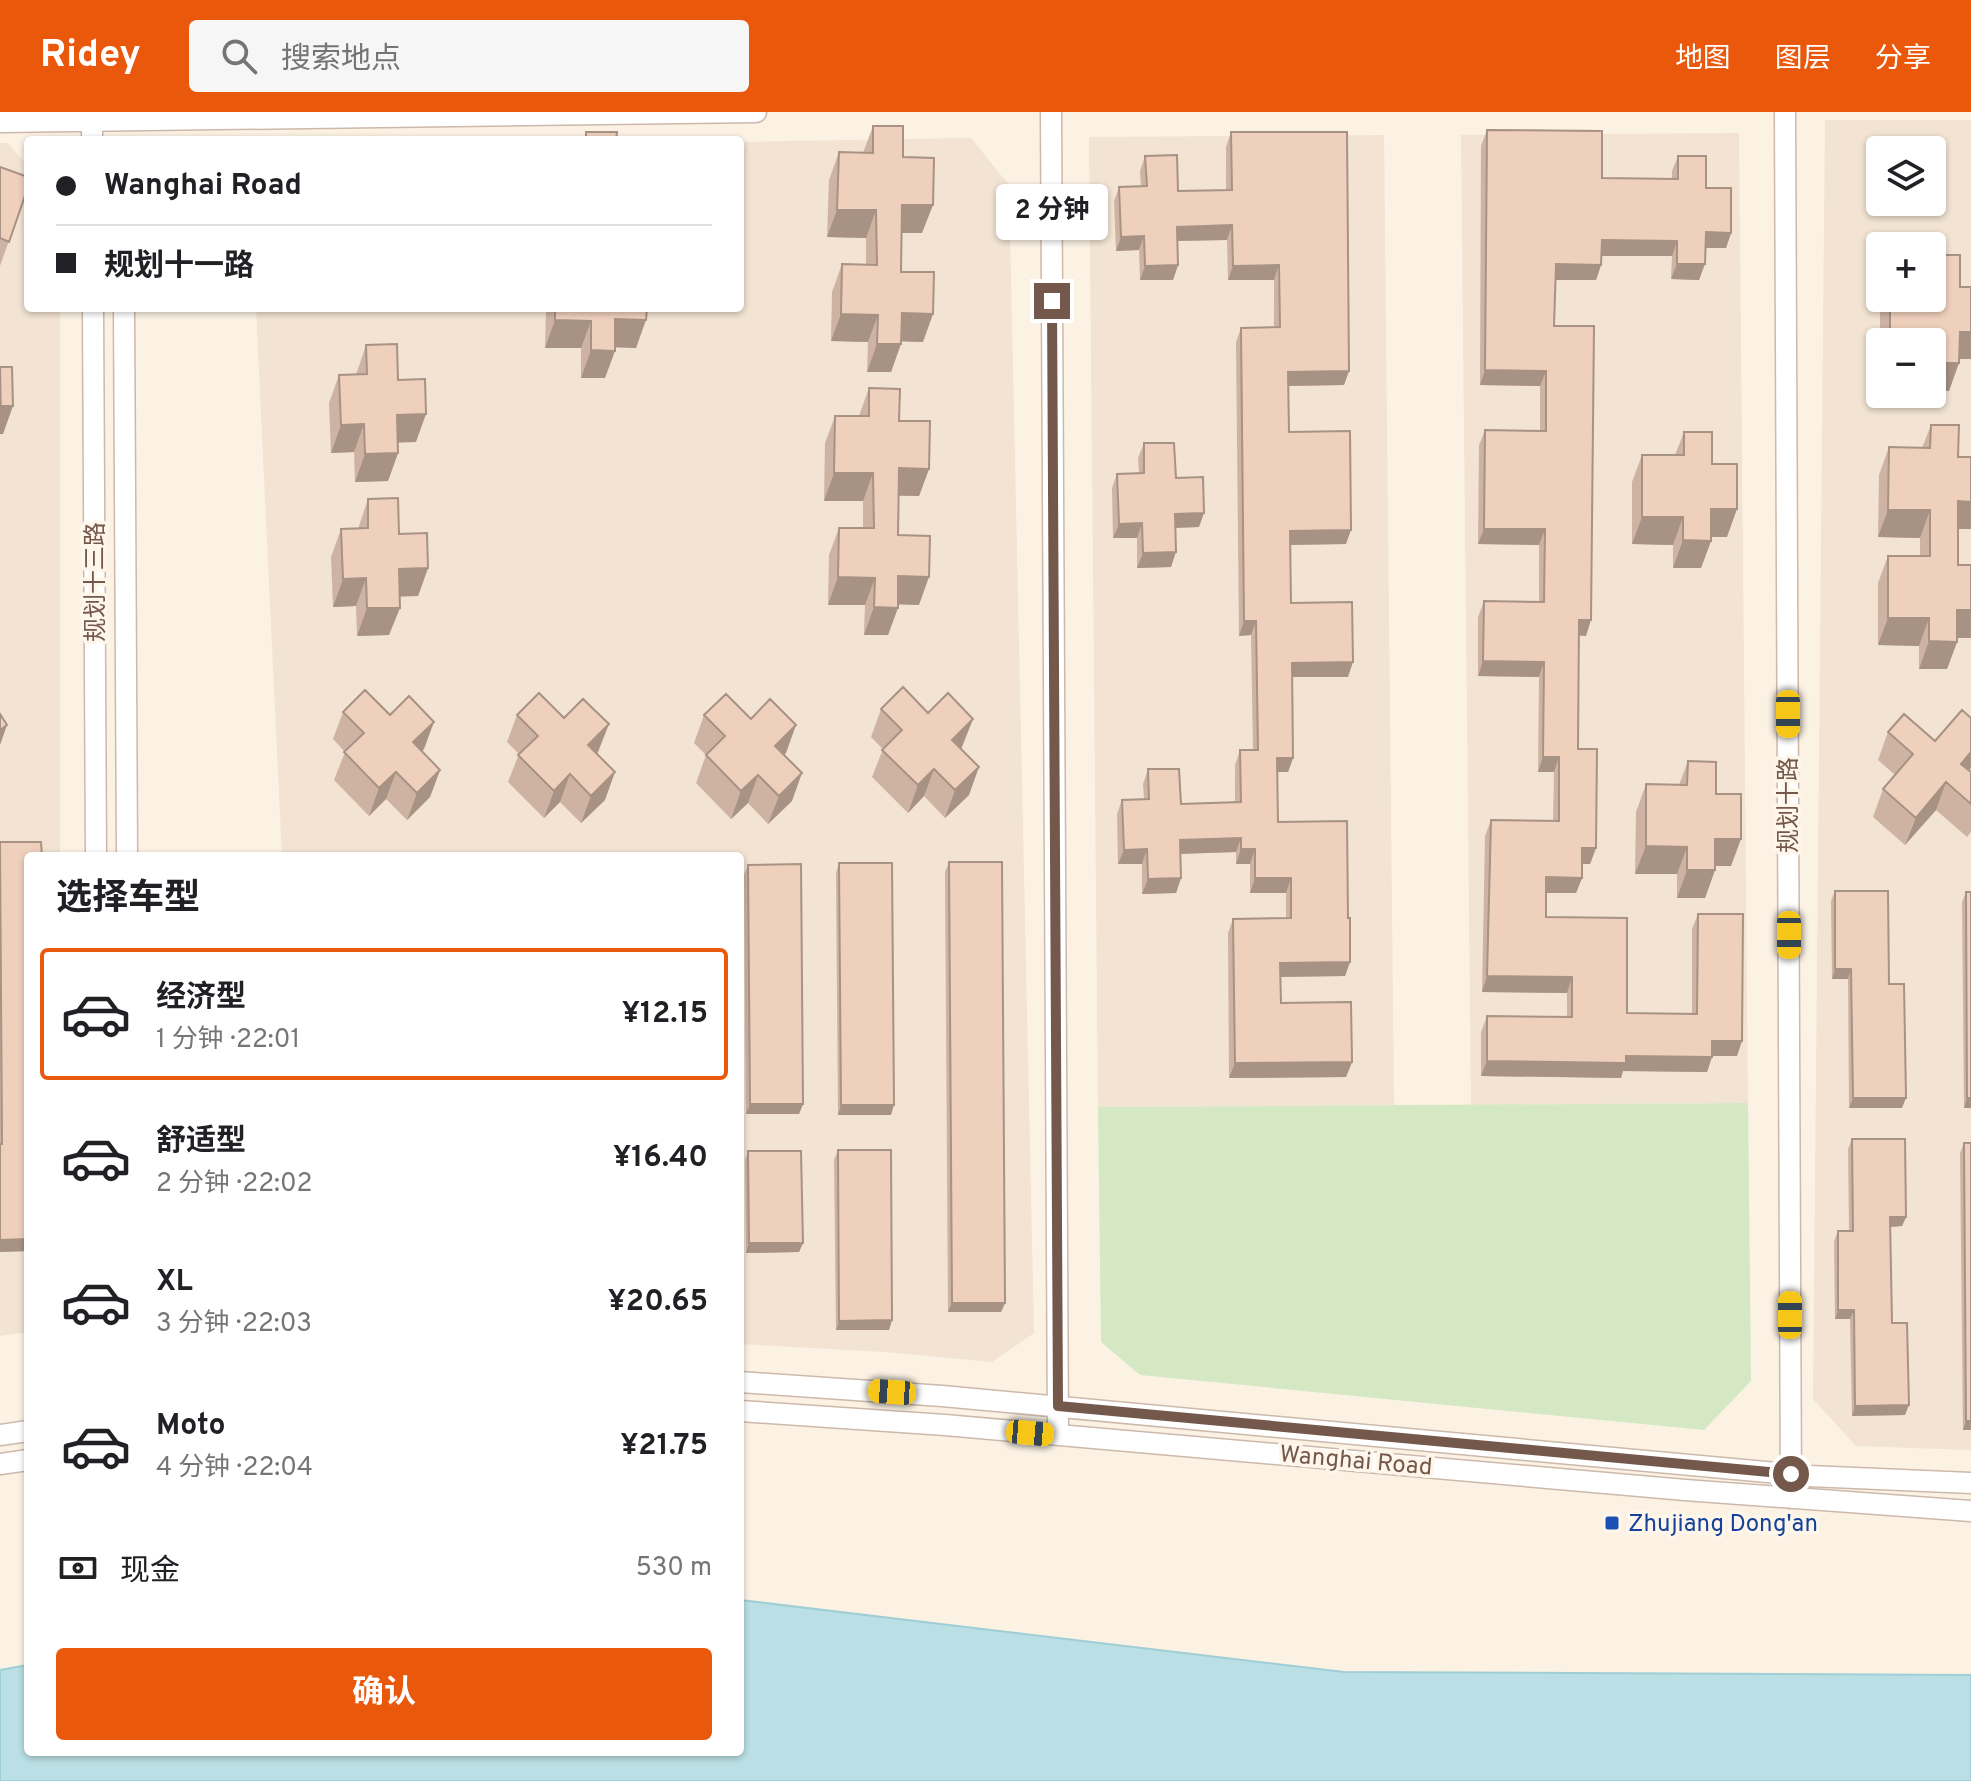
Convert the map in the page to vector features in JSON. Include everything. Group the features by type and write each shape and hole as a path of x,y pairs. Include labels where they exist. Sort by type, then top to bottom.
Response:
{"street":[{"path":"0,122 124,124 756,112"},
{"path":"1051,112 1058,1435"},
{"name":"规划十路","path":"1785,112 1791,1498"},
{"name":"规划十三路","path":"93,312 96,852"},
{"name":"规划十三路","path":"124,312 127,852"},
{"name":"Wanghai Road","path":"744,1382 1058,1406 1791,1474 1971,1483"},
{"name":"Wanghai Road","path":"744,1411 1971,1511"},
{"path":"0,1435 24,1432"},
{"path":"0,1464 24,1461"}],"shaded area":[{"path":"1825,120 1971,120 1971,1450 1856,1446 1813,1399"},
{"path":"1739,133 1748,1103 1471,1105 1461,135"},
{"path":"1384,135 1394,1105 1098,1107 1089,137"},
{"path":"971,138 1009,185 1034,1333 992,1362 744,1344 744,852 282,852 256,312 744,312 744,142"},
{"path":"0,143 8,143 24,161 24,312 60,312 60,852 24,852 24,1333 0,1336"}],"green space":[{"path":"1748,1103 1751,1381 1704,1430 1140,1375 1101,1342 1098,1107"}],"water":[{"path":"744,1600 1344,1672 1971,1675 1971,1781 0,1781 0,1670 24,1666 24,1756 744,1756"}],"building":[{"path":"873,126 903,126 903,157 934,158 933,205 902,205 901,272 934,272 933,314 902,313 901,344 877,344 878,315 841,314 842,264 877,265 876,210 837,210 839,152 873,153"},
{"path":"1487,130 1602,131 1602,178 1678,179 1678,156 1706,156 1706,188 1731,188 1731,233 1706,232 1705,264 1677,264 1677,241 1602,240 1601,265 1556,264 1554,326 1594,326 1591,620 1579,620 1578,749 1597,749 1596,848 1582,848 1582,878 1546,877 1546,917 1627,918 1627,1013 1697,1014 1698,914 1743,914 1742,1041 1712,1041 1712,1057 1626,1056 1626,1063 1487,1061 1487,1016 1572,1017 1572,977 1487,976 1491,820 1559,821 1559,757 1543,757 1544,662 1483,661 1484,601 1544,602 1545,529 1484,529 1485,430 1546,431 1546,371 1485,370"},
{"path":"586,132 617,132 616,136 586,136"},
{"path":"1231,132 1347,132 1349,371 1288,372 1289,432 1350,431 1351,530 1290,531 1291,603 1352,602 1353,662 1292,663 1293,758 1277,758 1278,822 1347,821 1350,918 1350,962 1280,963 1281,1003 1351,1002 1352,1062 1235,1063 1233,919 1291,918 1291,878 1255,878 1255,849 1241,849 1241,838 1180,840 1181,878 1148,879 1147,849 1124,850 1122,800 1149,799 1148,769 1179,769 1181,804 1241,802 1240,750 1258,750 1256,621 1244,621 1241,328 1280,327 1279,265 1233,266 1232,225 1177,227 1178,265 1145,266 1144,236 1121,237 1119,187 1147,186 1145,156 1177,155 1178,191 1232,190"},
{"path":"0,167 24,176 24,199 9,242 0,238"},
{"path":"1946,255 1960,255 1960,287 1971,287 1971,332 1960,332 1959,363 1946,363 1946,328 1890,328 1890,312 1946,312"},
{"path":"555,312 647,312 646,320 615,319 615,351 591,350 591,321 555,320"},
{"path":"397,344 398,380 425,379 426,414 397,415 398,453 365,454 364,424 341,425 339,375 367,374 366,345"},
{"path":"0,367 12,367 13,406 1,406"},
{"path":"869,388 900,389 899,421 930,421 929,469 899,468 898,535 930,536 929,577 898,576 898,608 874,607 875,578 838,577 839,528 874,528 873,473 834,473 835,416 869,416"},
{"path":"1931,425 1959,425 1958,457 1971,457 1971,502 1958,501 1958,565 1971,565 1971,610 1957,610 1957,642 1929,641 1929,618 1888,618 1888,556 1930,556 1930,510 1888,510 1889,447 1930,448"},
{"path":"1684,432 1712,432 1712,464 1737,464 1737,509 1711,509 1711,541 1683,540 1683,517 1642,517 1642,455 1684,455"},
{"path":"1144,443 1174,443 1176,478 1203,477 1204,513 1175,514 1176,552 1143,553 1142,523 1119,524 1117,474 1144,473"},
{"path":"398,498 399,534 427,533 428,568 399,569 400,608 367,608 366,578 343,579 341,529 368,528 368,499"},
{"path":"903,687 928,713 948,693 973,719 952,740 979,767 955,790 934,769 918,785 882,750 902,730 881,709"},
{"path":"365,690 390,715 409,696 434,722 413,742 440,770 417,793 396,772 379,788 344,752 364,733 343,712"},
{"path":"539,693 564,718 583,699 609,724 588,745 615,772 591,796 570,774 554,791 518,755 538,736 517,715"},
{"path":"726,694 751,719 770,699 796,725 775,746 802,773 779,796 758,775 741,791 706,755 725,736 704,715"},
{"path":"1962,710 1971,718 1971,752 1961,764 1971,772 1971,804 1946,782 1916,818 1883,789 1913,754 1888,732 1904,714 1935,741"},
{"path":"0,714 7,725 0,730"},
{"path":"1688,761 1716,762 1716,794 1741,794 1741,839 1715,839 1715,870 1687,870 1687,847 1646,846 1646,784 1687,785"},
{"path":"0,842 41,842 42,852 24,852 24,1239 0,1240"},
{"path":"949,862 1002,862 1005,1303 952,1303"},
{"path":"839,863 892,863 894,1105 841,1105"},
{"path":"801,864 803,1104 750,1104 748,865"},
{"path":"1835,891 1888,891 1889,984 1904,984 1906,1098 1853,1098 1851,969 1835,969"},
{"path":"1966,892 1971,892 1971,1098 1967,1098"},
{"path":"1852,1139 1905,1139 1906,1217 1890,1217 1892,1323 1907,1323 1909,1405 1855,1406 1854,1310 1838,1310 1838,1231 1853,1231"},
{"path":"1964,1143 1971,1143 1971,1421 1966,1421"},
{"path":"838,1150 891,1150 892,1320 839,1321"},
{"path":"748,1151 801,1151 803,1243 749,1243"}],"place":[{"name":"Zhujiang Dong'an","path":"1612,1523"}],"route":[{"path":"1052,301 1058,1406 1791,1474"}]}
